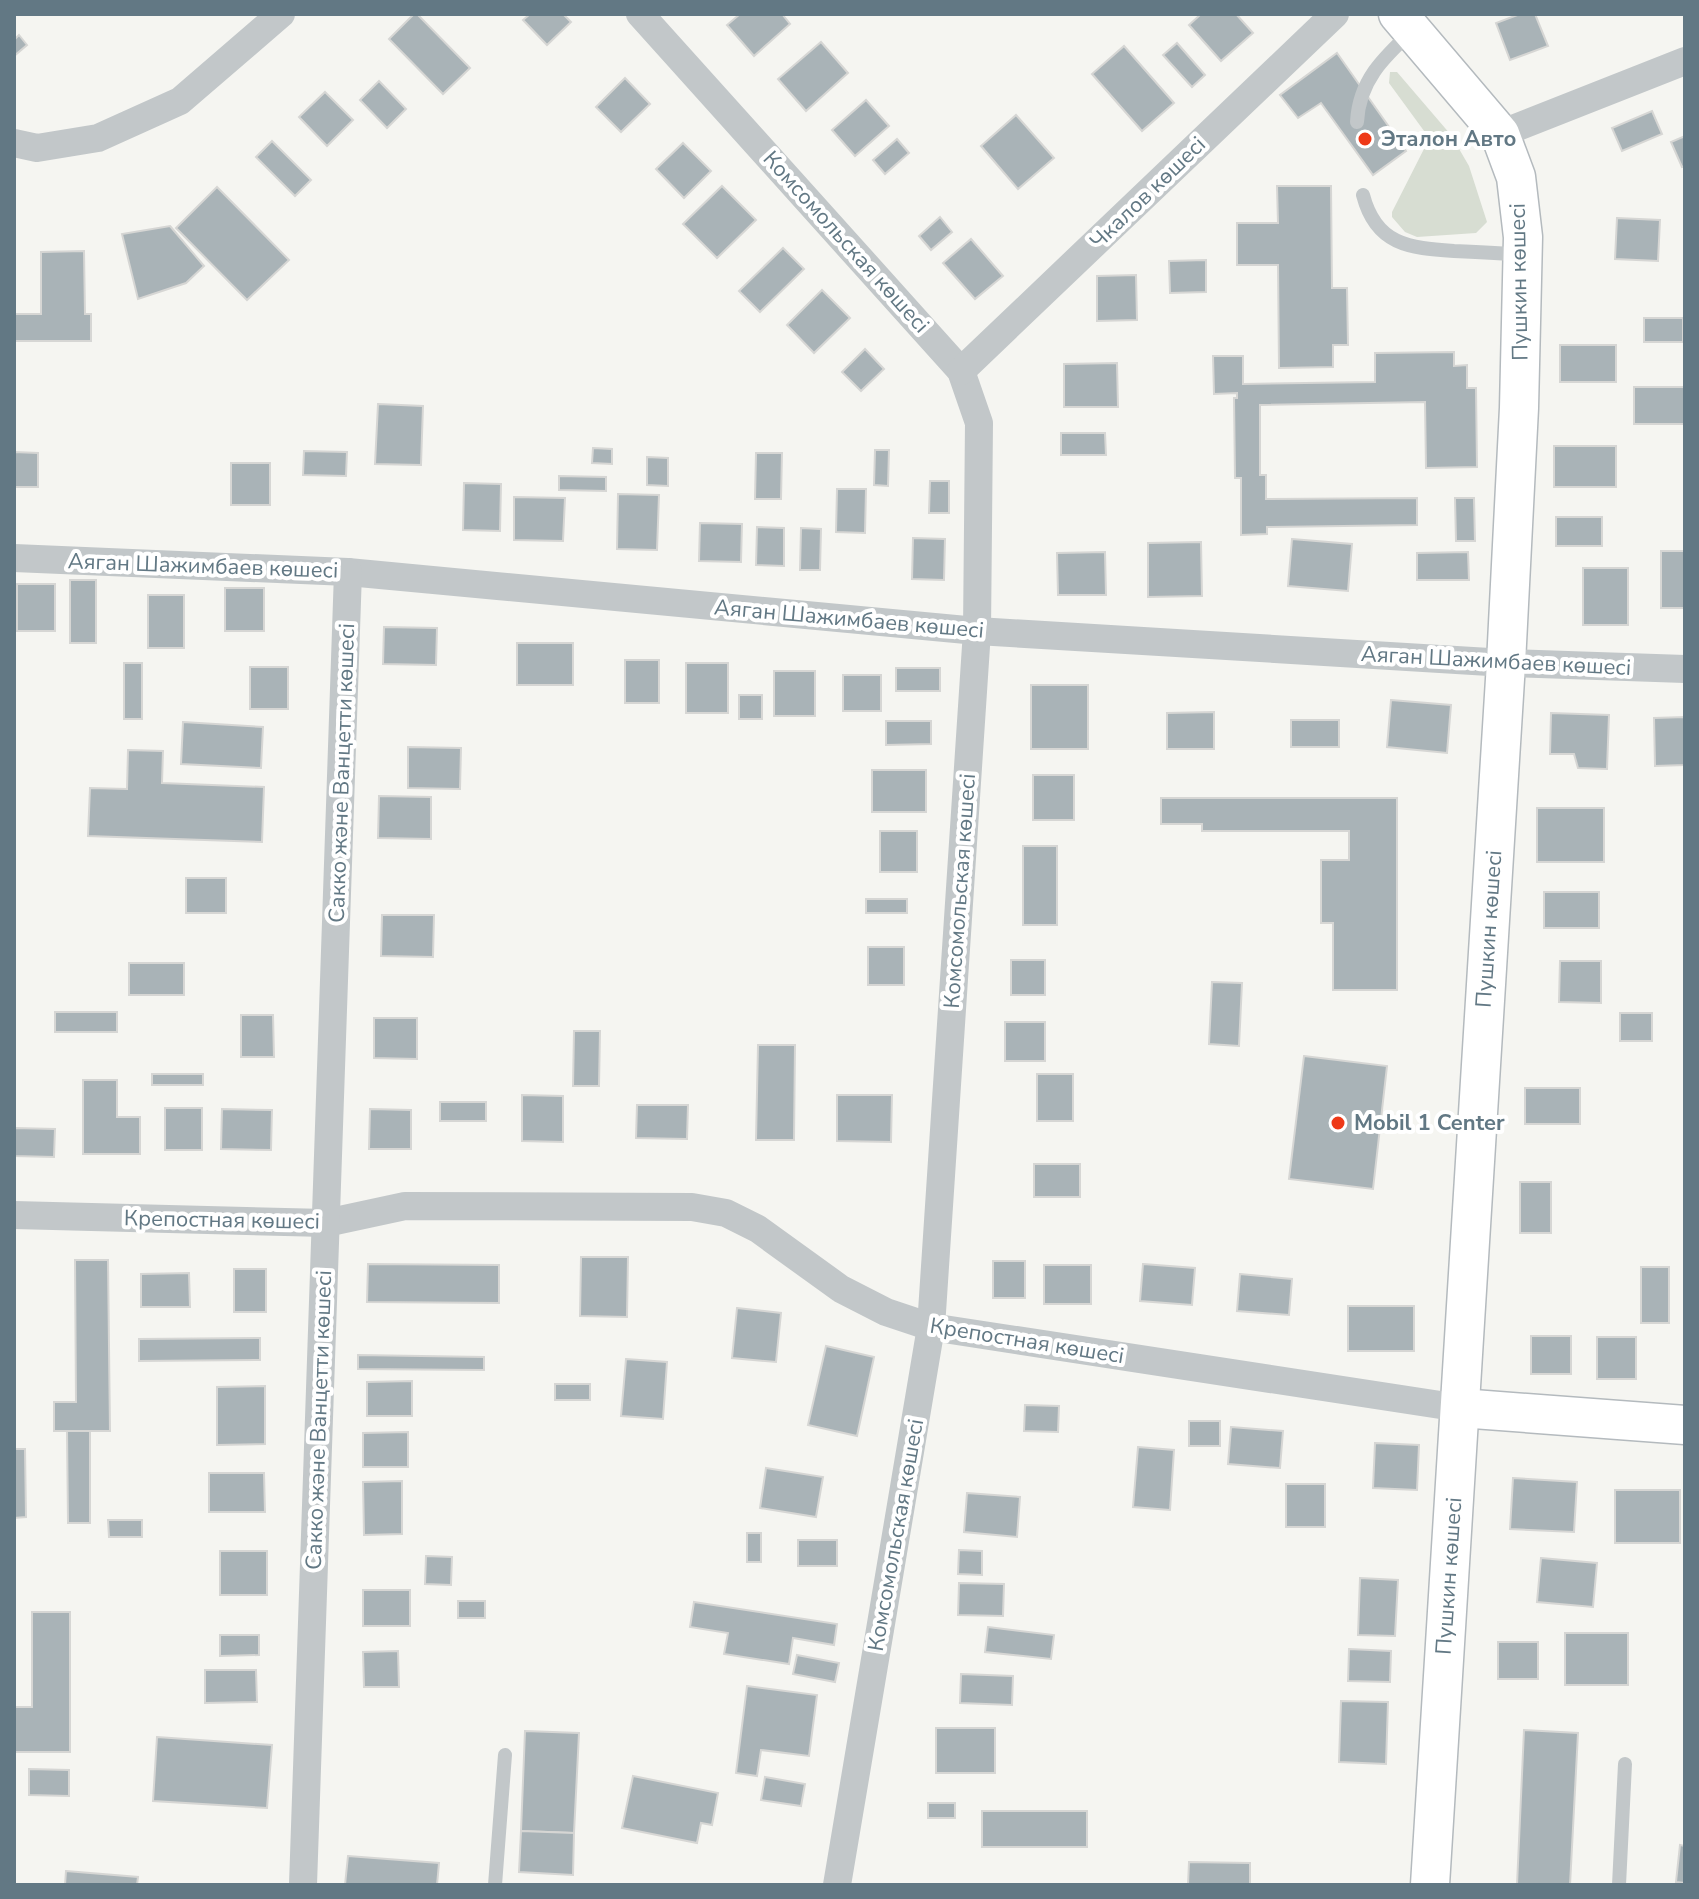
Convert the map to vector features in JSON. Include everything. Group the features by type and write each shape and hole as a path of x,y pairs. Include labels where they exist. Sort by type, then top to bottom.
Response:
{"street":[{"name":"Комсомольская көшесі","path":"640,14 961,371 979,423 977,631 931,1327 837,1885"},
{"name":"Чкалов көшесі","path":"961,371 1335,14"},
{"path":"14,143 37,148 98,138 180,101 274,16"},
{"name":"Пушкин көшесі","path":"1405,23 1500,134 1516,177 1523,255 1506,663 1430,1885"},
{"path":"1500,134 1685,61"},
{"name":"Аяган Шажимбаев көшесі","path":"14,558 348,572 977,631 1506,663 1685,669"},
{"name":"Сакко және Ванцетти көшесі","path":"303,1885 348,572"},
{"name":"Крепостная көшесі","path":"14,1215 326,1223 405,1206 692,1207 726,1213 758,1229 841,1289 886,1312 931,1327 1460,1408 1685,1425"}],"lane":[{"path":"1357,122 1360,98 1371,74 1405,23"},
{"path":"1363,195 1372,221 1401,244 1426,249 1523,255"},
{"path":"495,1885 505,1755"},
{"path":"1619,1885 1625,1764"}],"shaded area":[{"path":"1390,72 1397,72 1451,135 1469,166 1487,222 1476,233 1417,237 1405,232 1392,217 1426,145 1427,135 1389,83"}],"building":[{"path":"414,14 470,68 443,94 389,39"},
{"path":"530,14 563,14 571,22 547,45 523,20"},
{"path":"740,14 782,14 790,24 754,56 727,25"},
{"path":"1201,14 1236,14 1253,33 1221,61 1189,25"},
{"path":"1520,14 1535,14 1548,46 1510,60 1496,23"},
{"path":"19,35 27,45 14,56 14,40"},
{"path":"821,42 848,73 806,111 778,79"},
{"path":"1177,43 1205,75 1192,87 1163,55"},
{"path":"1124,46 1174,103 1142,131 1092,74"},
{"path":"1337,53 1406,151 1373,175 1321,103 1298,118 1280,95"},
{"path":"625,78 650,104 621,132 596,107"},
{"path":"379,81 406,109 387,128 360,100"},
{"path":"325,92 353,120 327,146 299,117"},
{"path":"866,100 889,126 855,156 832,130"},
{"path":"1652,111 1662,134 1622,151 1612,128"},
{"path":"1016,115 1054,158 1018,189 981,146"},
{"path":"1685,136 1685,166 1682,167 1671,142"},
{"path":"897,139 909,153 885,174 873,160"},
{"path":"272,141 311,180 295,196 256,157"},
{"path":"683,143 711,171 684,198 656,169"},
{"path":"722,186 756,220 717,258 683,224"},
{"path":"1277,186 1331,186 1332,288 1347,288 1348,345 1333,345 1333,367 1279,368 1278,265 1237,265 1237,223 1278,223"},
{"path":"217,187 289,260 247,300 176,228"},
{"path":"940,217 952,232 931,250 919,236"},
{"path":"1617,218 1660,220 1658,261 1615,259"},
{"path":"170,226 204,266 186,283 138,299 122,234"},
{"path":"971,239 1003,276 975,299 943,263"},
{"path":"783,248 804,269 760,312 739,291"},
{"path":"84,251 85,314 91,314 91,341 14,341 14,314 41,314 41,252"},
{"path":"1206,260 1206,292 1170,293 1169,261"},
{"path":"1136,275 1137,320 1097,321 1097,276"},
{"path":"822,290 850,318 814,353 787,325"},
{"path":"1644,318 1683,318 1683,342 1644,342"},
{"path":"1560,345 1616,345 1616,382 1560,382"},
{"path":"865,349 884,369 861,391 842,372"},
{"path":"1454,352 1454,366 1467,365 1467,388 1476,388 1477,467 1426,468 1425,402 1260,405 1260,475 1266,475 1266,499 1417,498 1417,525 1267,527 1267,534 1241,535 1241,478 1235,478 1234,398 1237,398 1237,393 1214,394 1213,356 1243,356 1243,384 1375,382 1375,353"},
{"path":"1117,363 1118,407 1064,407 1064,364"},
{"path":"1634,387 1685,387 1685,424 1634,424"},
{"path":"378,404 423,406 421,465 375,464"},
{"path":"1061,433 1105,433 1106,455 1061,455"},
{"path":"1554,446 1616,446 1616,487 1554,487"},
{"path":"593,448 612,449 612,464 592,463"},
{"path":"875,450 889,450 888,486 874,485"},
{"path":"304,451 347,452 346,476 303,475"},
{"path":"14,452 38,453 38,487 14,487"},
{"path":"756,453 782,453 781,499 755,499"},
{"path":"647,457 668,458 668,486 647,485"},
{"path":"231,463 270,463 270,505 231,505"},
{"path":"559,476 606,477 606,491 559,490"},
{"path":"930,481 949,481 949,513 929,513"},
{"path":"464,483 501,484 500,531 463,530"},
{"path":"837,489 866,489 865,533 836,532"},
{"path":"618,494 659,495 657,550 617,549"},
{"path":"514,497 565,498 563,541 514,540"},
{"path":"1455,498 1474,498 1475,541 1456,541"},
{"path":"1556,517 1602,517 1602,546 1556,546"},
{"path":"700,523 742,524 741,562 699,561"},
{"path":"757,527 784,528 784,566 756,565"},
{"path":"801,528 821,529 820,570 800,570"},
{"path":"913,538 945,539 944,580 912,579"},
{"path":"1292,539 1352,544 1348,591 1288,586"},
{"path":"1201,542 1202,596 1148,597 1148,543"},
{"path":"1661,551 1685,551 1685,608 1661,608"},
{"path":"1105,552 1106,595 1058,595 1057,553"},
{"path":"1468,552 1469,580 1417,580 1417,553"},
{"path":"1583,568 1628,568 1628,625 1583,625"},
{"path":"70,580 96,580 96,643 70,643"},
{"path":"17,584 55,584 55,631 17,631"},
{"path":"225,588 264,588 264,631 225,631"},
{"path":"148,595 184,595 184,648 148,648"},
{"path":"384,627 437,628 436,665 383,664"},
{"path":"517,643 573,643 573,685 517,685"},
{"path":"625,660 659,660 659,703 625,703"},
{"path":"124,663 142,663 142,719 124,719"},
{"path":"686,663 728,663 728,713 686,713"},
{"path":"250,667 288,667 288,709 250,709"},
{"path":"896,668 940,668 940,691 896,691"},
{"path":"774,671 815,671 815,716 774,716"},
{"path":"843,675 881,675 881,711 843,711"},
{"path":"1031,685 1088,685 1088,749 1031,749"},
{"path":"739,695 762,695 762,719 739,719"},
{"path":"1391,700 1451,705 1447,753 1387,747"},
{"path":"1214,712 1214,749 1167,749 1167,713"},
{"path":"1551,713 1609,715 1607,769 1578,768 1574,754 1550,754"},
{"path":"1685,717 1685,765 1655,766 1654,718"},
{"path":"1291,720 1339,720 1339,747 1291,747"},
{"path":"886,721 931,721 931,744 886,745"},
{"path":"183,722 263,727 261,768 181,764"},
{"path":"408,747 461,748 460,789 408,788"},
{"path":"128,750 163,751 162,783 264,787 262,842 88,836 90,788 127,789"},
{"path":"872,770 926,770 926,812 872,812"},
{"path":"1033,775 1074,775 1074,820 1033,820"},
{"path":"379,796 431,797 431,839 378,838"},
{"path":"1161,798 1397,798 1397,990 1333,990 1333,923 1321,923 1321,860 1349,860 1349,831 1202,831 1202,824 1161,824"},
{"path":"1537,808 1604,808 1604,862 1537,862"},
{"path":"880,831 917,831 917,872 880,872"},
{"path":"1023,846 1057,846 1057,925 1023,925"},
{"path":"186,878 226,878 226,913 186,913"},
{"path":"1544,892 1599,892 1599,928 1544,928"},
{"path":"866,899 907,899 907,913 866,913"},
{"path":"382,915 434,915 433,957 381,956"},
{"path":"868,947 904,947 904,985 868,985"},
{"path":"1011,960 1045,960 1045,995 1011,995"},
{"path":"1560,961 1601,961 1601,1003 1559,1002"},
{"path":"129,963 184,963 184,995 129,995"},
{"path":"1212,982 1242,983 1239,1046 1209,1044"},
{"path":"55,1012 117,1012 117,1032 55,1032"},
{"path":"1620,1013 1652,1013 1652,1041 1620,1041"},
{"path":"241,1015 273,1015 274,1057 241,1057"},
{"path":"374,1018 417,1018 417,1059 374,1058"},
{"path":"1005,1022 1045,1022 1045,1061 1005,1061"},
{"path":"574,1031 600,1031 599,1086 573,1086"},
{"path":"758,1045 795,1045 794,1140 756,1140"},
{"name":"Mobil 1 Center","path":"1304,1056 1387,1066 1373,1189 1289,1179"},
{"path":"152,1074 203,1074 203,1085 152,1085"},
{"path":"1037,1074 1073,1074 1073,1121 1037,1121"},
{"path":"83,1080 117,1080 117,1117 140,1117 140,1154 83,1154"},
{"path":"1525,1088 1580,1088 1580,1124 1525,1124"},
{"path":"522,1095 563,1096 563,1142 522,1141"},
{"path":"837,1095 892,1095 891,1142 837,1141"},
{"path":"440,1102 486,1102 486,1121 440,1121"},
{"path":"637,1105 688,1105 687,1139 636,1138"},
{"path":"165,1108 202,1108 202,1150 165,1150"},
{"path":"222,1109 272,1110 271,1150 221,1149"},
{"path":"370,1109 411,1110 411,1149 369,1149"},
{"path":"14,1128 55,1129 54,1157 14,1156"},
{"path":"1034,1164 1080,1164 1080,1197 1034,1197"},
{"path":"1520,1182 1551,1182 1551,1233 1520,1233"},
{"path":"581,1257 628,1257 627,1317 580,1316"},
{"path":"75,1260 108,1260 110,1431 54,1431 54,1402 76,1402"},
{"path":"993,1261 1025,1261 1025,1298 993,1298"},
{"path":"368,1264 499,1265 499,1303 367,1302"},
{"path":"1143,1264 1195,1268 1192,1305 1140,1301"},
{"path":"1044,1265 1091,1265 1091,1304 1044,1304"},
{"path":"1641,1267 1669,1267 1669,1323 1641,1323"},
{"path":"234,1269 266,1269 266,1312 234,1312"},
{"path":"189,1273 190,1307 141,1307 141,1274"},
{"path":"1240,1274 1292,1279 1289,1315 1237,1311"},
{"path":"1348,1306 1414,1306 1414,1351 1348,1351"},
{"path":"737,1308 781,1313 776,1362 732,1358"},
{"path":"1531,1336 1571,1336 1571,1374 1531,1374"},
{"path":"1597,1337 1636,1337 1636,1379 1597,1379"},
{"path":"260,1338 260,1360 139,1361 139,1339"},
{"path":"826,1346 874,1357 857,1436 808,1425"},
{"path":"358,1355 484,1357 484,1370 358,1369"},
{"path":"626,1359 667,1362 663,1419 621,1416"},
{"path":"412,1381 412,1416 367,1416 367,1382"},
{"path":"555,1384 590,1384 590,1400 555,1400"},
{"path":"265,1386 265,1444 217,1445 217,1387"},
{"path":"1025,1405 1059,1406 1058,1432 1024,1431"},
{"path":"1189,1421 1220,1421 1220,1446 1189,1446"},
{"path":"1231,1427 1283,1431 1280,1468 1228,1464"},
{"path":"67,1431 90,1431 90,1523 68,1523"},
{"path":"408,1432 408,1467 363,1467 363,1433"},
{"path":"1375,1443 1419,1445 1417,1490 1373,1488"},
{"path":"1138,1447 1174,1450 1170,1510 1133,1507"},
{"path":"14,1449 25,1449 26,1517 14,1518"},
{"path":"766,1468 823,1477 816,1517 760,1508"},
{"path":"209,1473 264,1473 265,1512 209,1512"},
{"path":"1513,1478 1577,1482 1574,1532 1510,1529"},
{"path":"402,1481 402,1534 364,1535 363,1482"},
{"path":"1286,1484 1325,1484 1325,1527 1286,1527"},
{"path":"1615,1490 1680,1490 1680,1543 1615,1543"},
{"path":"967,1493 1020,1497 1017,1537 964,1532"},
{"path":"108,1520 142,1520 142,1537 109,1537"},
{"path":"747,1533 761,1533 761,1562 747,1562"},
{"path":"798,1540 837,1540 837,1566 798,1566"},
{"path":"959,1550 982,1551 982,1575 958,1574"},
{"path":"220,1551 267,1551 267,1595 220,1595"},
{"path":"426,1556 452,1557 451,1585 425,1584"},
{"path":"1541,1558 1597,1563 1593,1607 1537,1602"},
{"path":"1360,1578 1398,1580 1395,1636 1358,1635"},
{"path":"959,1583 1004,1584 1003,1616 958,1615"},
{"path":"363,1590 410,1590 410,1626 363,1626"},
{"path":"458,1601 485,1601 485,1618 458,1618"},
{"path":"694,1602 837,1624 834,1645 793,1638 789,1664 724,1654 728,1633 690,1627"},
{"path":"32,1612 70,1612 70,1752 14,1752 14,1707 32,1707"},
{"path":"988,1627 1054,1635 1051,1659 985,1652"},
{"path":"1565,1633 1628,1633 1628,1685 1565,1685"},
{"path":"220,1635 259,1635 259,1655 220,1656"},
{"path":"1498,1642 1538,1642 1538,1679 1498,1679"},
{"path":"1349,1649 1391,1651 1390,1682 1348,1681"},
{"path":"398,1651 399,1687 364,1687 363,1652"},
{"path":"797,1655 839,1663 835,1682 793,1674"},
{"path":"205,1670 256,1670 257,1702 205,1703"},
{"path":"961,1674 1013,1676 1012,1705 960,1703"},
{"path":"747,1686 817,1695 809,1756 761,1750 757,1776 736,1773"},
{"path":"1341,1701 1388,1702 1386,1764 1339,1762"},
{"path":"936,1728 995,1728 995,1773 936,1773"},
{"path":"1524,1730 1578,1733 1570,1885 1517,1885"},
{"path":"525,1731 579,1733 574,1833 521,1831"},
{"path":"157,1737 272,1745 267,1808 153,1801"},
{"path":"29,1769 69,1770 69,1796 29,1795"},
{"path":"633,1776 718,1793 712,1825 701,1823 697,1843 622,1828"},
{"path":"765,1777 805,1784 801,1806 761,1800"},
{"path":"928,1803 955,1803 955,1818 928,1818"},
{"path":"982,1811 1087,1811 1087,1847 982,1847"},
{"path":"521,1831 574,1833 573,1875 519,1872"},
{"path":"1680,1845 1685,1846 1685,1883 1676,1882"},
{"path":"348,1856 439,1863 437,1885 345,1885"},
{"path":"1189,1862 1250,1863 1250,1885 1188,1885"},
{"path":"66,1871 138,1877 137,1885 65,1885"}],"place":[{"name":"Эталон Авто","path":"1365,139"},
{"name":"Mobil 1 Center","path":"1338,1123"}]}
